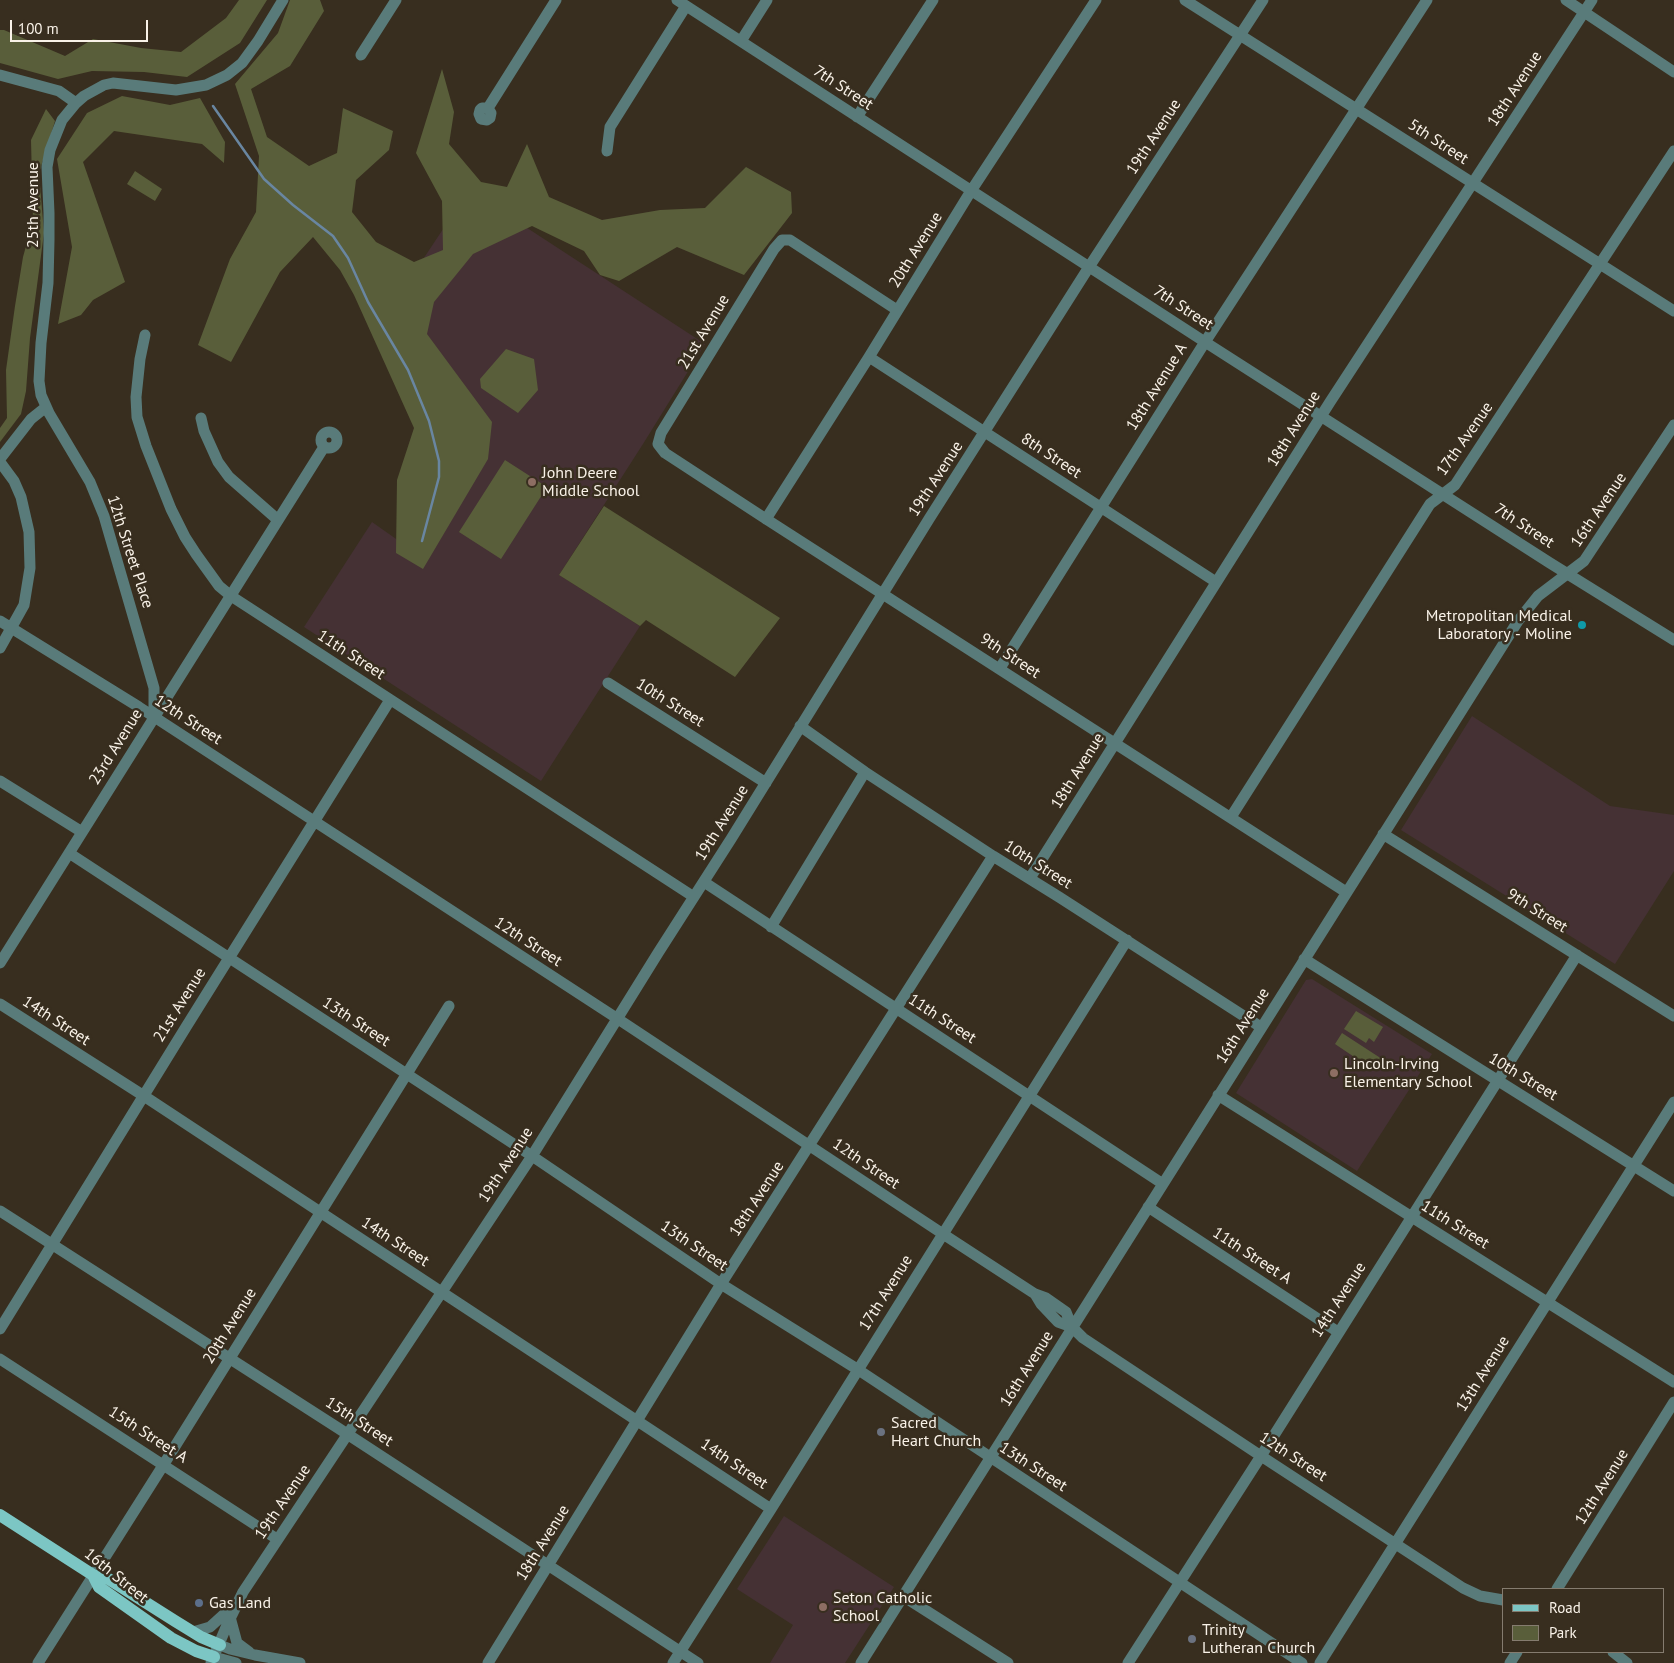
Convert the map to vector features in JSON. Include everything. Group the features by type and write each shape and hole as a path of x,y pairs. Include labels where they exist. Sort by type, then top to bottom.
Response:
{"main road":[{"name":"16th Street","path":"0,1515 93,1575 99,1587 171,1638 216,1661"},
{"path":"93,1575 107,1578 193,1632 220,1645"}],"street":[{"name":"25th Avenue","path":"46,407 41,395 39,381 50,213 46,167 62,120 76,103 104,85 113,84 176,90 206,85 227,75 242,62 262,35 283,0"},
{"path":"361,55 396,0"},
{"path":"488,108 556,0"},
{"path":"741,41 767,0"},
{"path":"857,117 932,0"},
{"name":"20th Avenue","path":"766,519 971,191 1096,0"},
{"name":"5th Street","path":"1185,0 1674,311"},
{"name":"19th Avenue","path":"216,1661 220,1645 237,1602 532,1156 1089,267 1264,0"},
{"name":"18th Avenue A","path":"1000,668 1205,342 1427,0"},
{"path":"1566,0 1674,72"},
{"name":"18th Avenue","path":"1030,878 1322,416 1592,0"},
{"path":"607,151 610,127 682,3"},
{"name":"7th Street","path":"682,3 1205,342 1674,640"},
{"path":"0,75 59,91 76,103"},
{"name":"17th Avenue","path":"1231,817 1430,504 1455,485 1674,151"},
{"name":"21st Avenue","path":"658,444 661,433 774,249 782,240 790,240 897,310"},
{"name":"11th Street","path":"145,335 140,359 136,417 171,509 185,537 219,586 230,596 694,897"},
{"name":"8th Street","path":"869,357 1216,582"},
{"path":"0,648 24,605 30,568 29,532 22,497 0,460 32,419 46,407"},
{"name":"12th Street Place","path":"46,407 90,482 104,516 154,688 154,717"},
{"path":"201,418 204,431 218,462 229,477 278,520"},
{"name":"16th Avenue","path":"861,1663 1346,892 1530,604 1544,590 1584,561 1674,425"},
{"name":"9th Street","path":"658,444 665,452 766,519 1346,892"},
{"name":"23rd Avenue","path":"0,963 4,947 69,854 324,447"},
{"name":"12th Street","path":"0,621 154,717 618,1019 942,1234 1035,1294 1046,1298 1066,1312 1072,1327 1083,1338 1395,1544 1472,1593 1502,1600"},
{"name":"10th Street","path":"608,683 766,782"},
{"name":"21st Avenue","path":"0,1329 390,700"},
{"name":"10th Street","path":"800,726 865,772 993,856 1262,1027"},
{"path":"771,927 865,772"},
{"path":"0,781 82,832"},
{"name":"9th Street","path":"1383,834 1674,1016"},
{"name":"13th Street","path":"69,854 532,1156 721,1284 857,1369 1302,1663"},
{"name":"18th Avenue","path":"488,1663 504,1634 549,1565 721,1284 993,856"},
{"name":"11th Street","path":"704,882 1163,1184"},
{"name":"17th Avenue","path":"673,1663 1127,940"},
{"name":"14th Avenue","path":"1128,1663 1577,954"},
{"name":"10th Street","path":"1304,959 1674,1191"},
{"name":"14th Street","path":"0,1004 144,1096 771,1509"},
{"name":"20th Avenue","path":"38,1663 449,1006"},
{"name":"11th Street","path":"1218,1095 1674,1382"},
{"name":"13th Avenue","path":"1320,1663 1674,1102"},
{"name":"11th Street A","path":"1148,1207 1338,1332"},
{"name":"15th Street","path":"0,1211 230,1358 698,1663"},
{"name":"15th Street A","path":"0,1359 277,1539"},
{"name":"12th Avenue","path":"1558,1588 1674,1402"},
{"path":"904,1596 1008,1663"},
{"path":"193,1632 210,1627 237,1602"},
{"path":"230,1617 237,1643 255,1655"},
{"path":"220,1645 255,1655 300,1663"},
{"path":"1614,1653 1627,1663"},
{"path":"216,1661 236,1663"}],"shaded area":[{"name":"John Deere Middle School","path":"469,190 705,344 559,575 640,626 541,781 304,627 372,522 426,560 449,470 384,318"},
{"path":"1472,716 1610,806 1674,815 1674,871 1615,964 1401,830"},
{"name":"Lincoln-Irving Elementary School","path":"1312,979 1432,1054 1357,1171 1236,1093 1306,980"},
{"name":"Seton Catholic School","path":"784,1516 894,1587 845,1663 770,1663 793,1625 737,1589"}],"green space":[{"path":"239,0 267,0 240,43 187,77 144,72 92,71 58,79 0,63 0,30 65,56 93,39 141,48 181,52 226,18"},
{"path":"290,0 320,0 324,11 290,66 251,89 267,137 309,166 337,153 343,108 393,131 389,150 356,180 352,212 376,242 414,262 443,250 442,201 416,153 442,69 454,112 449,144 481,182 507,187 527,144 549,197 602,220 660,210 705,208 746,167 791,192 792,213 744,275 677,247 619,281 600,275 584,251 532,226 473,254 434,302 427,334 492,422 488,459 423,569 396,553 397,480 414,428 354,295 340,270 313,237 280,272 231,362 198,345 230,259 256,212 259,156 235,84 278,33"},
{"path":"122,96 170,105 200,98 225,142 224,163 202,144 114,131 83,162 125,282 93,300 81,315 58,324 72,247 57,159 87,113"},
{"path":"46,109 55,121 39,173 44,233 30,338 26,391 21,414 0,442 0,428 7,418 6,370 15,306 23,257 33,221 31,140"},
{"path":"135,171 162,189 155,201 127,184"},
{"path":"506,349 534,359 538,390 518,413 481,388 480,379"},
{"path":"505,460 547,487 501,559 459,532"},
{"path":"604,506 780,618 735,677 646,620 640,626 559,575"},
{"path":"1356,1011 1383,1027 1374,1042 1369,1038 1366,1043 1344,1029"},
{"path":"1342,1033 1382,1059 1375,1071 1335,1044"}],"waterway":[{"path":"213,106 264,179 293,205 333,236 348,258 368,302 408,370 429,421 439,461 439,477 422,541"}],"place":[{"name":"John Deere Middle School","path":"532,482"},
{"name":"Metropolitan Medical Laboratory - Moline","path":"1582,625"},
{"name":"Lincoln-Irving Elementary School","path":"1334,1073"},
{"name":"Sacred Heart Church","path":"881,1432"},
{"name":"Gas Land","path":"199,1603"},
{"name":"Seton Catholic School","path":"823,1607"},
{"name":"Trinity Lutheran Church","path":"1192,1639"}]}
